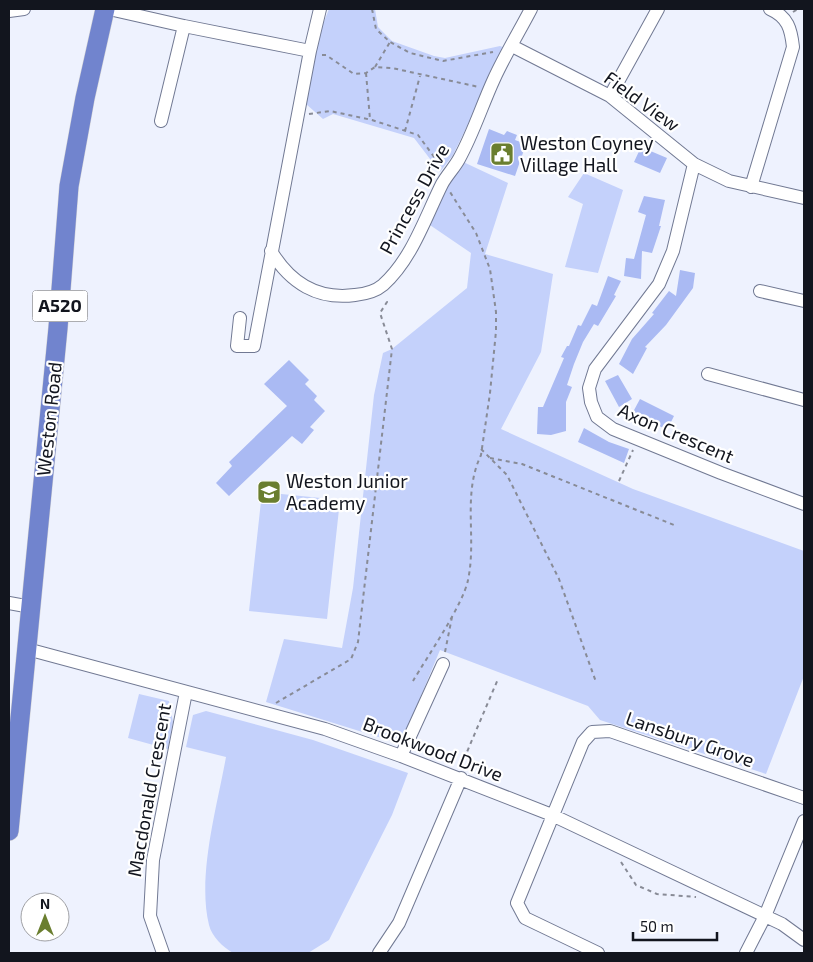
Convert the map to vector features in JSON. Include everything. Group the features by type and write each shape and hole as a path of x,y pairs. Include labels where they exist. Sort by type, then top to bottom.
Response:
{"highway":[{"name":"Weston Road","path":"9,831 69,186 85,98 107,9"}],"street":[{"path":"9,11 24,9"},
{"path":"107,9 310,52"},
{"path":"240,318 237,346 254,346 271,251 320,9"},
{"name":"Princess Drive","path":"271,251 281,268 301,285 323,295 343,297 364,294 381,286 395,273 406,257 445,179 459,160 490,89 531,9"},
{"path":"610,96 658,9"},
{"path":"751,186 793,47 791,28 785,18 770,9"},
{"path":"161,121 184,26"},
{"name":"Field View","path":"511,47 610,96 694,164"},
{"path":"694,164 729,181 804,198"},
{"name":"Axon Crescent","path":"694,164 672,251 658,284 595,369 589,388 591,402 597,417 614,429 721,473 804,504"},
{"path":"760,291 804,302"},
{"path":"708,374 804,400"},
{"path":"9,603 31,606"},
{"name":"Brookwood Drive","path":"27,649 325,729 401,756 552,814 718,892 782,924 804,940"},
{"path":"401,756 443,664"},
{"name":"Macdonald Crescent","path":"163,953 150,916 153,860 186,692"},
{"name":"Lansbury Grove","path":"552,814 583,742 592,732 610,731 804,798"},
{"path":"380,953 399,923 459,778"},
{"path":"552,814 517,903 525,918 598,953"},
{"path":"746,953 765,916 804,821"}],"path":[{"path":"372,9 376,29 390,42 410,53 443,62 511,47"},
{"path":"310,52 326,55 354,74 366,73 375,67 390,42"},
{"path":"375,67 392,68 420,76 490,89"},
{"path":"366,73 370,119"},
{"path":"405,131 420,76"},
{"path":"298,114 318,114 330,110 370,119 418,135 476,233 490,268 496,312 490,394 481,449 470,490 472,557 468,583 452,615 413,681"},
{"path":"261,711 351,659 358,642 392,350 380,314 387,302 381,286"},
{"path":"619,481 638,439"},
{"path":"481,449 507,474 559,579 596,682"},
{"path":"490,458 522,464 674,525"},
{"path":"443,664 452,615"},
{"path":"459,778 498,679"},
{"path":"621,862 636,885 656,894 694,898 718,892"}],"shaded area":[{"path":"329,9 375,9 378,27 392,41 434,56 445,58 500,46 505,48 453,155 440,172 414,138 333,114 323,119 306,104 315,44"},
{"path":"459,160 508,183 485,254 553,274 541,352 501,429 633,489 804,551 804,676 766,774 600,720 588,706 440,650 401,744 266,702 284,639 342,648 353,588 374,395 383,353 392,349 467,288 471,253 424,221"},
{"path":"584,173 623,190 598,273 565,267 583,204 568,197"},
{"path":"262,492 340,500 327,619 249,611"},
{"path":"139,694 169,701 173,722 168,749 128,738"},
{"path":"206,711 313,740 408,773 392,815 329,940 308,953 233,953 218,941 210,929 205,885 207,863 226,757 186,747 193,715"}],"building":[{"name":"Weston Coyney Village Hall","path":"489,129 504,135 507,131 517,135 515,140 526,144 515,176 477,164"},
{"path":"641,147 667,158 660,173 634,162"},
{"path":"644,196 665,200 659,226 661,226 652,253 642,251 641,279 624,276 626,258 634,259 646,215 638,212"},
{"path":"680,270 695,273 693,288 666,325 645,347 647,348 633,374 619,364 632,339 654,314 652,313 669,291 676,296"},
{"path":"608,276 621,281 614,295 616,296 598,326 594,324 583,342 574,364 567,385 572,387 566,402 566,431 551,435 537,434 538,407 543,407 564,358 561,357 567,346 569,346 578,325 581,326 592,304 597,306"},
{"path":"289,360 309,380 305,384 317,396 314,400 325,411 310,427 314,430 302,444 292,436 229,496 216,483 232,466 229,462 287,406 264,384"},
{"path":"618,375 632,399 619,407 605,381"},
{"path":"640,399 674,416 667,430 633,412"},
{"path":"584,428 609,442 629,449 624,463 578,442"}],"place":[{"name":"Weston Coyney Village Hall","path":"502,154"},
{"name":"Weston Junior Academy","path":"269,492"}]}
